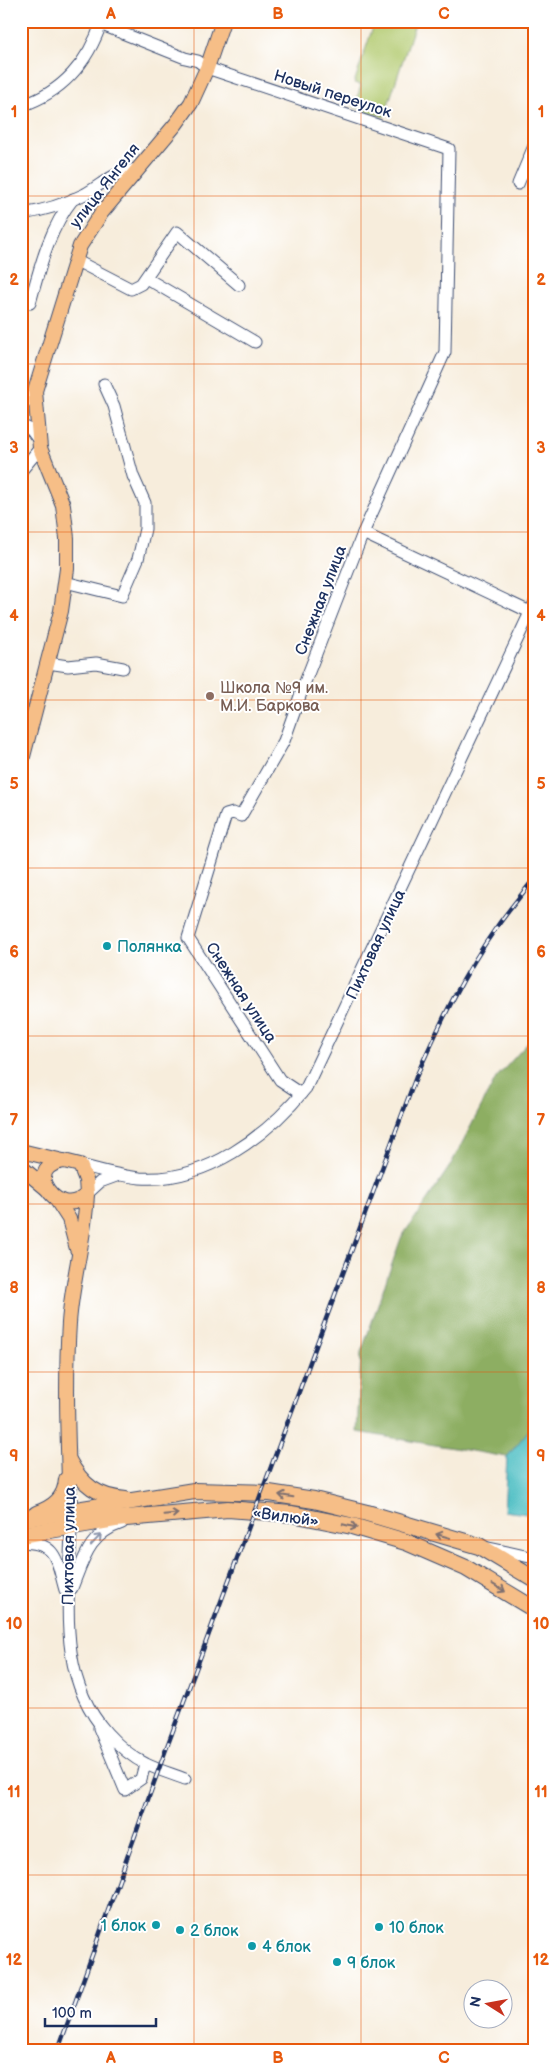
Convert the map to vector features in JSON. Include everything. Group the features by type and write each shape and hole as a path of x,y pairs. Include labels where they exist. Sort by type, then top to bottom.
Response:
{"highway":[{"name":"«Вилюй»","path":"21,1535 135,1499 194,1491 268,1493 314,1500 367,1513 479,1546 534,1579"},
{"name":"«Вилюй»","path":"21,1519 141,1517 228,1509 292,1514 352,1526 406,1542 466,1568 534,1610"}],"main road":[{"name":"улица Янгеля","path":"36,391 75,260 88,231 191,103 207,68 223,21"},
{"path":"21,764 61,611 65,582 67,538 63,505 40,445 36,391"},
{"path":"21,1151 80,1165 86,1180 87,1194 72,1204 65,1204 56,1199 21,1166"},
{"path":"46,1188 43,1179 47,1169 52,1164 64,1161"},
{"name":"Пихтовая улица","path":"70,1518 67,1456 69,1322 84,1230 87,1194"},
{"name":"Пихтовая улица","path":"56,1199 69,1219 78,1258"},
{"path":"67,1456 77,1474 94,1491 108,1496 135,1499"},
{"path":"21,1519 45,1510 56,1502 65,1484 67,1456"}],"street":[{"name":"Новый переулок","path":"98,22 185,58 198,61 207,68 449,149"},
{"path":"21,106 51,93 72,75 92,46 98,22"},
{"path":"518,184 534,146"},
{"name":"Снежная улица","path":"301,1094 280,1080 188,938 226,815 233,812 241,816 284,742 304,682 363,533 445,352 449,149"},
{"path":"21,214 41,211 85,194 115,174 138,168"},
{"path":"30,303 55,227 61,214 74,198"},
{"path":"75,260 131,289 141,284 146,278 177,232 239,285"},
{"path":"146,278 255,342"},
{"path":"65,582 122,596 138,559 145,529 145,503 133,476 114,406 104,384"},
{"name":"улица Янгеля","path":"21,408 36,391"},
{"path":"21,425 31,430 40,445 21,471"},
{"path":"363,533 501,596 532,608"},
{"name":"Пихтовая улица","path":"80,1165 140,1178 173,1175 216,1161 239,1149 261,1134 301,1094 313,1076 532,608"},
{"path":"48,663 68,666 96,663 123,668"},
{"path":"87,1194 100,1182 121,1174"},
{"path":"67,1599 85,1555 98,1536 115,1526 141,1517"},
{"name":"Пихтовая улица","path":"70,1518 67,1599 68,1637 80,1688 95,1719 119,1746 146,1764 185,1779"},
{"path":"21,1542 44,1544 52,1552 56,1558 67,1599"},
{"path":"479,1546 534,1558"},
{"path":"95,1719 125,1790 141,1779 146,1764"}],"green space":[{"path":"375,21 416,21 384,117 354,107 361,85 354,83"},
{"path":"534,1036 534,1424 507,1457 357,1432 361,1353 401,1238 450,1166 496,1078"}],"water":[{"path":"534,1424 534,1517 504,1511 507,1457"}],"railway":[{"path":"58,2050 165,1752 416,1077 462,982 484,946 534,879"}],"place":[{"name":"Школа №9 им. М.И. Баркова","path":"210,696"},
{"name":"Полянка","path":"107,946"},
{"name":"1 блок","path":"156,1925"},
{"name":"10 блок","path":"379,1927"},
{"name":"2 блок","path":"180,1930"},
{"name":"4 блок","path":"252,1946"},
{"name":"9 блок","path":"337,1962"}]}
